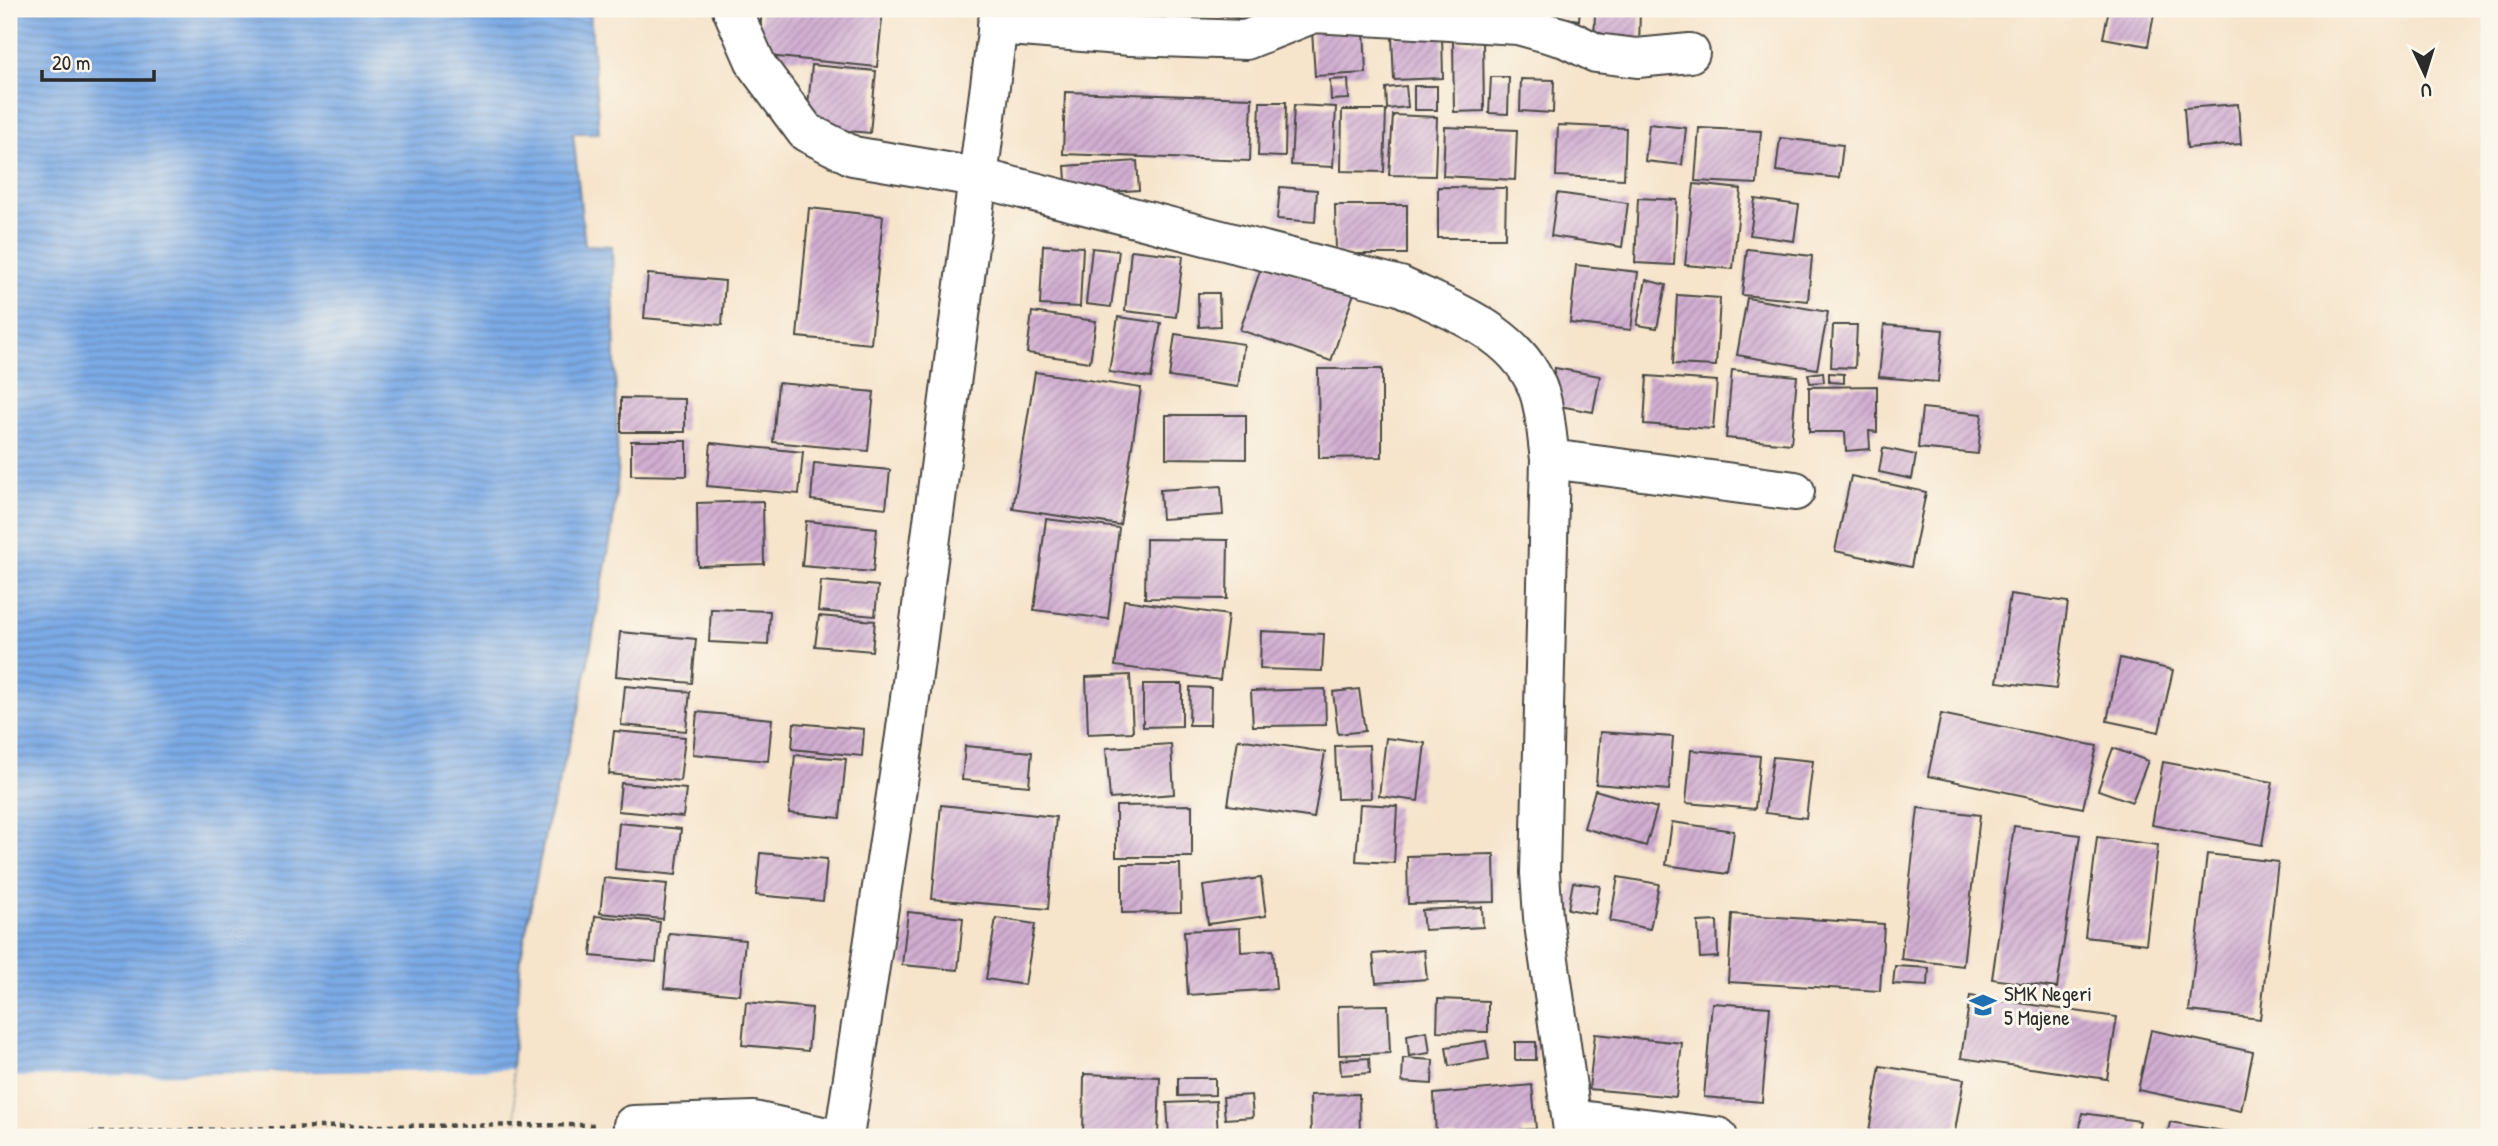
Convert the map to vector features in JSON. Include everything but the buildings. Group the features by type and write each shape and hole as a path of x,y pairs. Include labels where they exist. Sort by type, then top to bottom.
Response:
{"main road":[{"path":"732,9 757,66 806,132 853,156 976,177 1400,286 1464,317 1503,340 1524,361 1540,395 1550,459 1540,873 1543,917 1573,1128 1718,1137"},
{"path":"844,1137 905,736 999,17 1131,36 1246,40 1314,13 1518,24 1565,38 1596,53 1624,56 1690,53"},
{"path":"1550,459 1795,491"},
{"path":"632,1131 754,1121 827,1137"}],"path":[{"path":"9,1136 360,1126 632,1131"}],"water":[{"path":"9,9 590,9 599,133 573,133 585,245 612,246 618,475 612,531 579,711 547,824 521,957 512,1069 517,1137 9,1137"}],"pier":[{"path":"512,1069 517,1137 9,1137 9,1077"}],"place":[{"name":"SMK Negeri 5 Majene","path":"1983,1005"}]}
